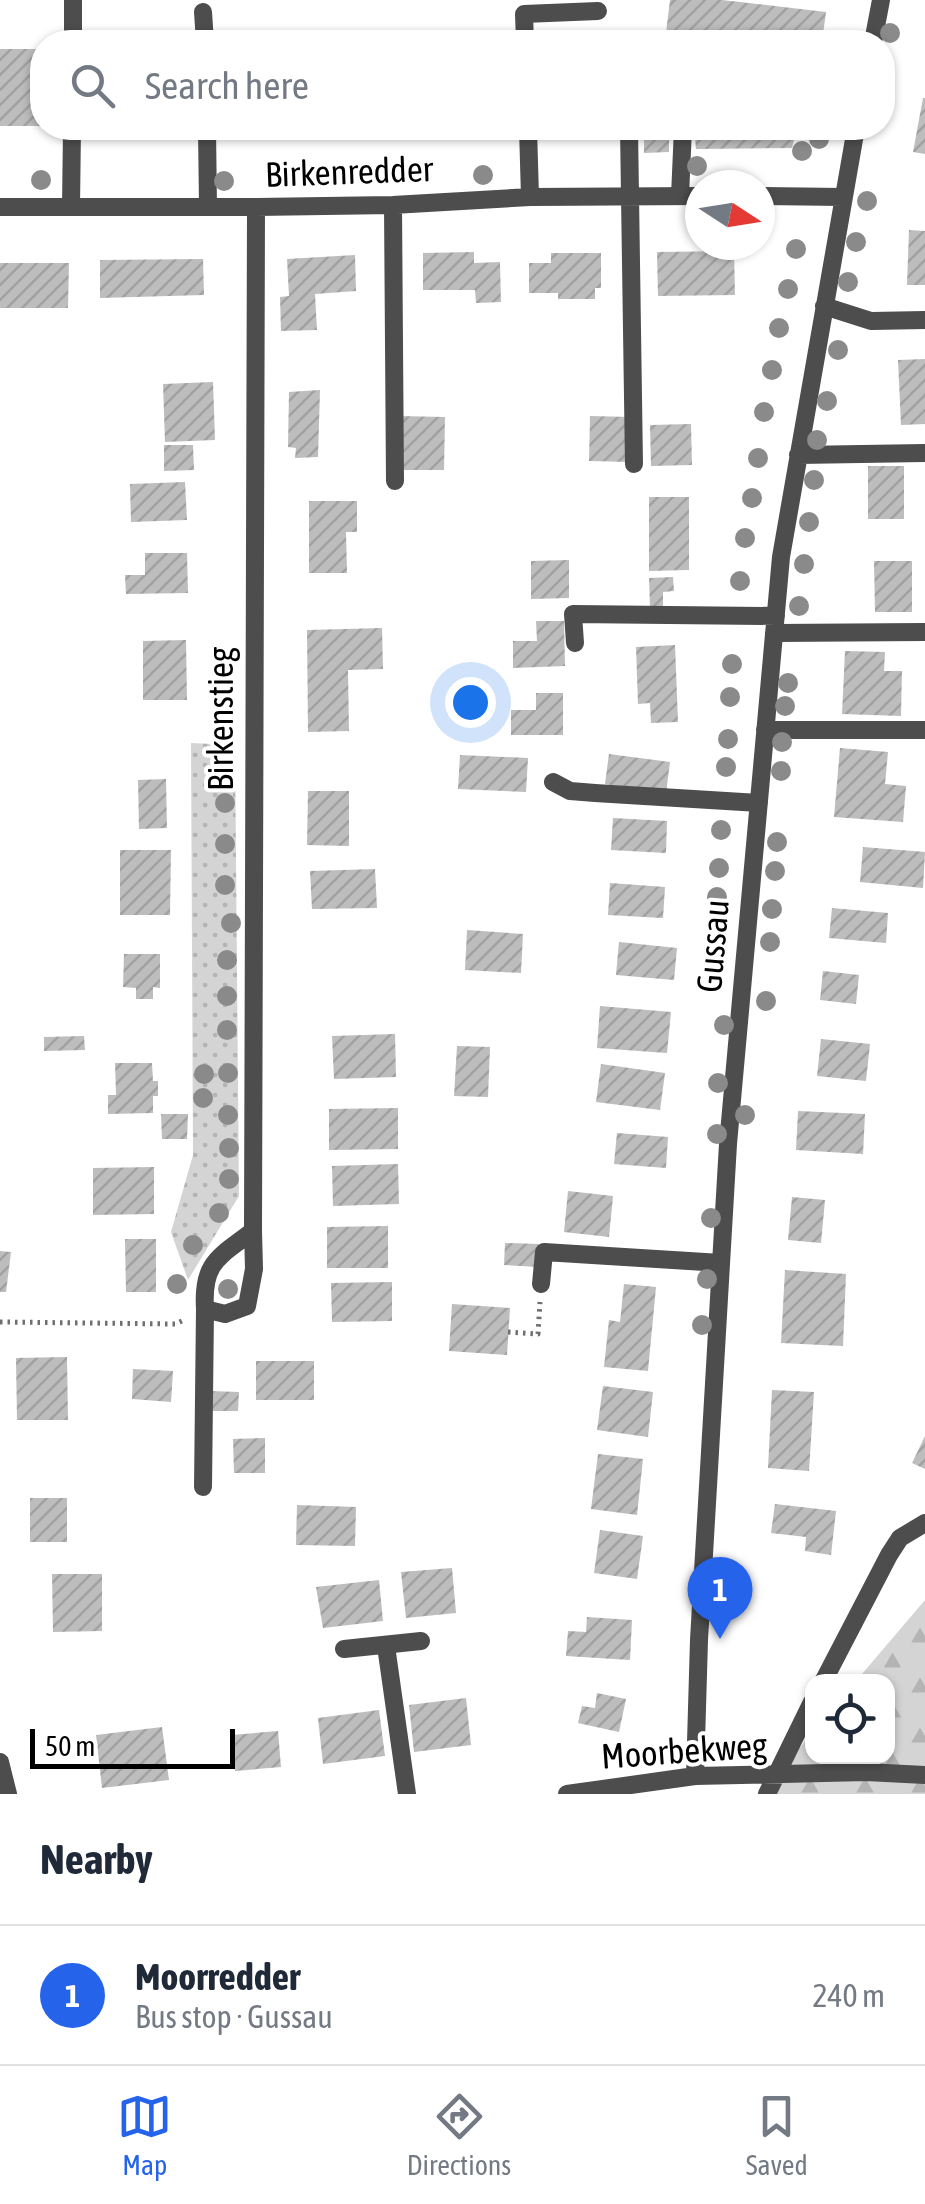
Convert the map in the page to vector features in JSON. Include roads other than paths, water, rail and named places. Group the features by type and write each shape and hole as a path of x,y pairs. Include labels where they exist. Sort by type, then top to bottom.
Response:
{"street":[{"path":"73,0 73,30"},
{"path":"875,30 881,0"},
{"path":"522,7 598,11"},
{"path":"203,12 204,30"},
{"path":"71,208 72,140"},
{"path":"207,140 208,207"},
{"path":"528,140 530,197"},
{"path":"629,140 634,464"},
{"path":"680,196 682,140"},
{"name":"Gussau","path":"695,1776 699,1640 728,1144 781,557 854,140"},
{"name":"Birkenredder","path":"0,208 393,205 530,197 685,196"},
{"path":"775,196 843,197"},
{"path":"393,205 395,481"},
{"name":"Birkenstieg","path":"205,1309 225,1314 247,1306 254,1269 256,207"},
{"path":"824,306 871,321 925,320"},
{"path":"798,454 925,453"},
{"path":"574,643 573,614 925,632"},
{"path":"766,730 925,730"},
{"path":"553,782 570,790 595,793 759,803"},
{"path":"204,1487 203,1284 214,1261 253,1231"},
{"path":"541,1284 544,1252 721,1263"},
{"path":"827,1674 900,1538 925,1523"},
{"path":"344,1649 420,1641"},
{"path":"386,1646 407,1794"},
{"path":"768,1794 805,1716"},
{"path":"0,1762 8,1794"},
{"name":"Moorbekweg","path":"567,1794 695,1776 925,1774"}],"place":[{"name":"Moorredder","path":"720,1639"}]}
